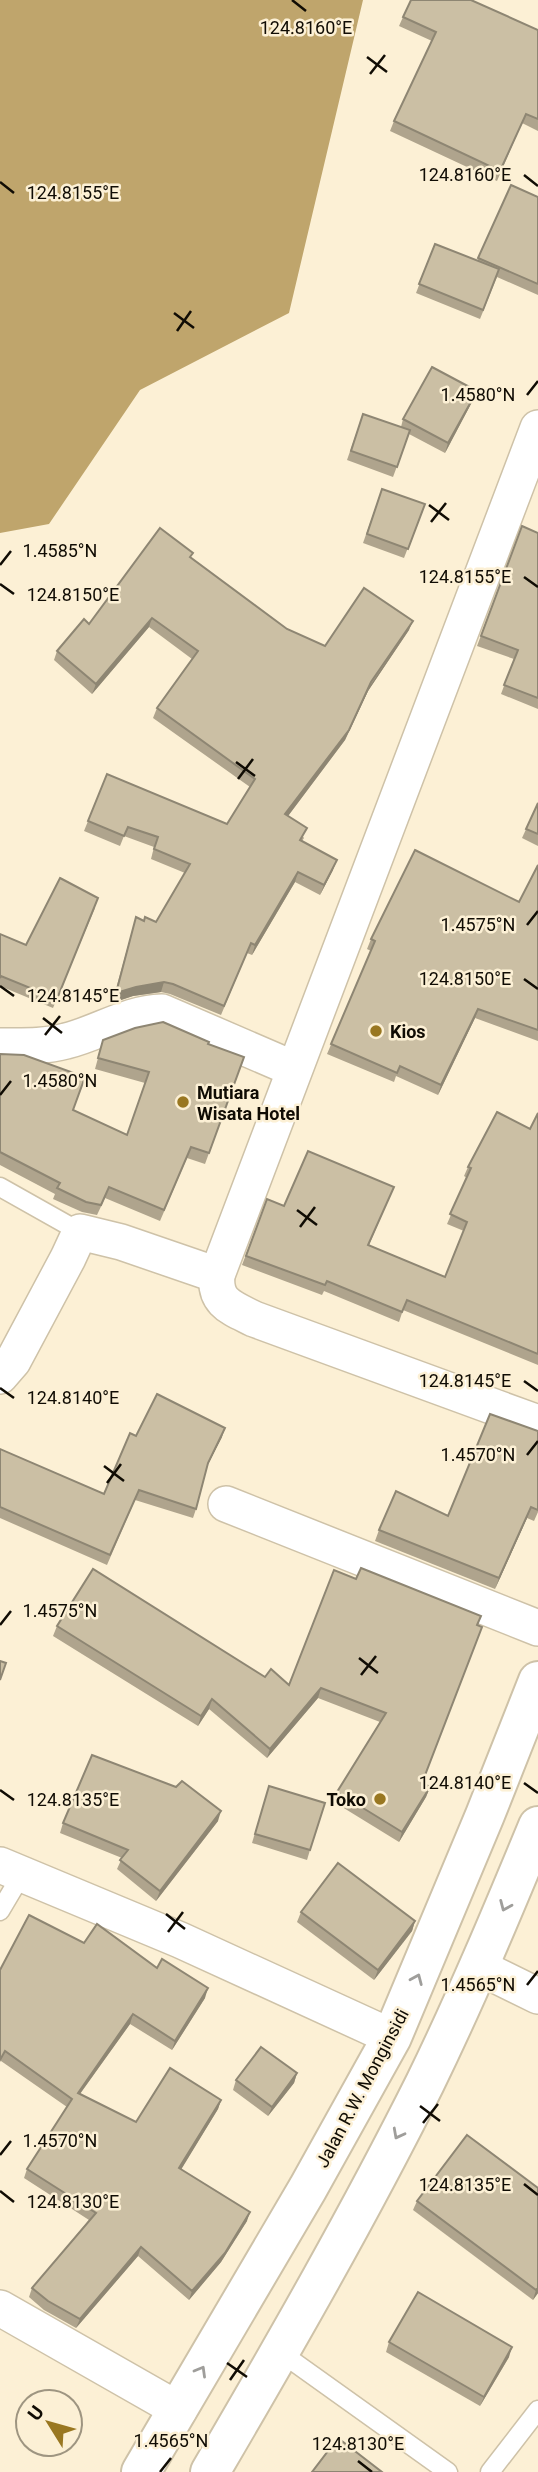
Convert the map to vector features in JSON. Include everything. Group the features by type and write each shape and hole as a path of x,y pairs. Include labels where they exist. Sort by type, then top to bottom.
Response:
{"highway":[{"name":"Jalan R.W. Monginsidi","path":"141,2472 308,2188 392,2037 538,1681"},
{"path":"210,2472 280,2352 425,2083 479,1967 534,1835"}],"street":[{"path":"538,429 294,1069 217,1275 216,1289 221,1300 254,1320 538,1423"},
{"path":"0,1046 38,1047 69,1041 146,1012 162,1012 294,1069"},
{"path":"0,1376 13,1362 80,1232 121,1242 217,1275"},
{"path":"226,1504 538,1628"},
{"path":"11,1870 180,1940 392,2037"},
{"path":"479,1967 538,1996"},
{"path":"0,2308 178,2410"}],"lane":[{"path":"0,1187 80,1232"},
{"path":"0,1911 11,1870"},
{"path":"280,2352 448,2472"},
{"path":"490,2472 538,2410"}],"shaded area":[{"path":"0,0 363,0 289,313 140,390 49,524 0,533"}],"building":[{"path":"411,0 471,0 538,30 538,119 526,114 500,171 394,121 436,32 403,17"},
{"path":"511,185 538,197 538,284 478,258"},
{"path":"435,244 499,269 483,310 419,284"},
{"path":"432,367 477,391 448,443 403,419"},
{"path":"363,414 410,430 397,467 351,451"},
{"path":"382,489 425,504 408,549 367,534"},
{"path":"522,526 538,533 538,698 504,685 518,650 481,636"},
{"path":"160,528 193,553 190,557 287,629 325,646 364,588 413,621 371,682 349,730 285,814 307,828 300,840 337,860 324,885 298,872 255,945 251,943 224,1006 164,982 116,993 136,917 144,921 145,917 156,922 190,864 154,849 158,837 128,827 124,836 88,821 107,774 227,824 255,779 157,708 198,651 152,618 96,684 57,651 84,619 89,624"},
{"path":"538,803 538,834 526,829"},
{"path":"415,850 519,902 538,865 538,1030 478,1009 441,1085 400,1066 397,1073 331,1044 375,941 371,939"},
{"path":"60,878 98,898 57,999 1,976 0,978 0,934 26,945"},
{"path":"163,1022 209,1042 208,1044 244,1057 209,1153 191,1147 164,1210 109,1187 101,1205 86,1202 57,1188 60,1183 0,1152 0,1054 24,1055 85,1077 73,1110 127,1135 149,1072 98,1058 103,1040 135,1028"},
{"path":"497,1112 530,1129 538,1113 538,1354 407,1300 402,1312 327,1281 325,1285 246,1256 267,1199 284,1206 308,1151 394,1187 368,1245 445,1277 467,1222 450,1214 471,1168 468,1167"},
{"path":"157,1394 225,1428 208,1463 196,1509 139,1490 110,1555 0,1507 0,1449 104,1494 130,1433 136,1436"},
{"path":"490,1414 538,1431 538,1510 531,1507 499,1578 379,1530 396,1491 448,1516"},
{"path":"361,1568 481,1616 477,1625 482,1627 422,1783 430,1787 402,1832 337,1792 386,1713 321,1688 270,1749 212,1699 201,1716 57,1626 93,1569 265,1677 271,1669 289,1685 334,1570 356,1579"},
{"path":"0,1661 6,1663 0,1680"},
{"path":"92,1755 176,1787 182,1781 221,1811 160,1891 120,1860 128,1850 63,1823"},
{"path":"269,1786 325,1803 310,1850 255,1834"},
{"path":"338,1863 415,1921 378,1970 301,1912"},
{"path":"29,1915 84,1943 97,1924 157,1968 162,1959 208,1988 175,2041 133,2014 78,2093 136,2122 170,2068 221,2100 179,2168 250,2212 225,2253 192,2291 141,2247 80,2319 48,2301 32,2288 96,2213 27,2169 72,2099 5,2051 0,2060 0,1970"},
{"path":"261,2047 297,2073 272,2107 236,2080"},
{"path":"467,2135 538,2188 536,2290 417,2201"},
{"path":"418,2292 512,2347 484,2397 389,2342"},
{"path":"338,2438 382,2472 312,2472"}],"place":[{"name":"Kios","path":"376,1031"},
{"name":"Mutiara Wisata Hotel","path":"183,1102"},
{"name":"Toko","path":"380,1799"}]}
